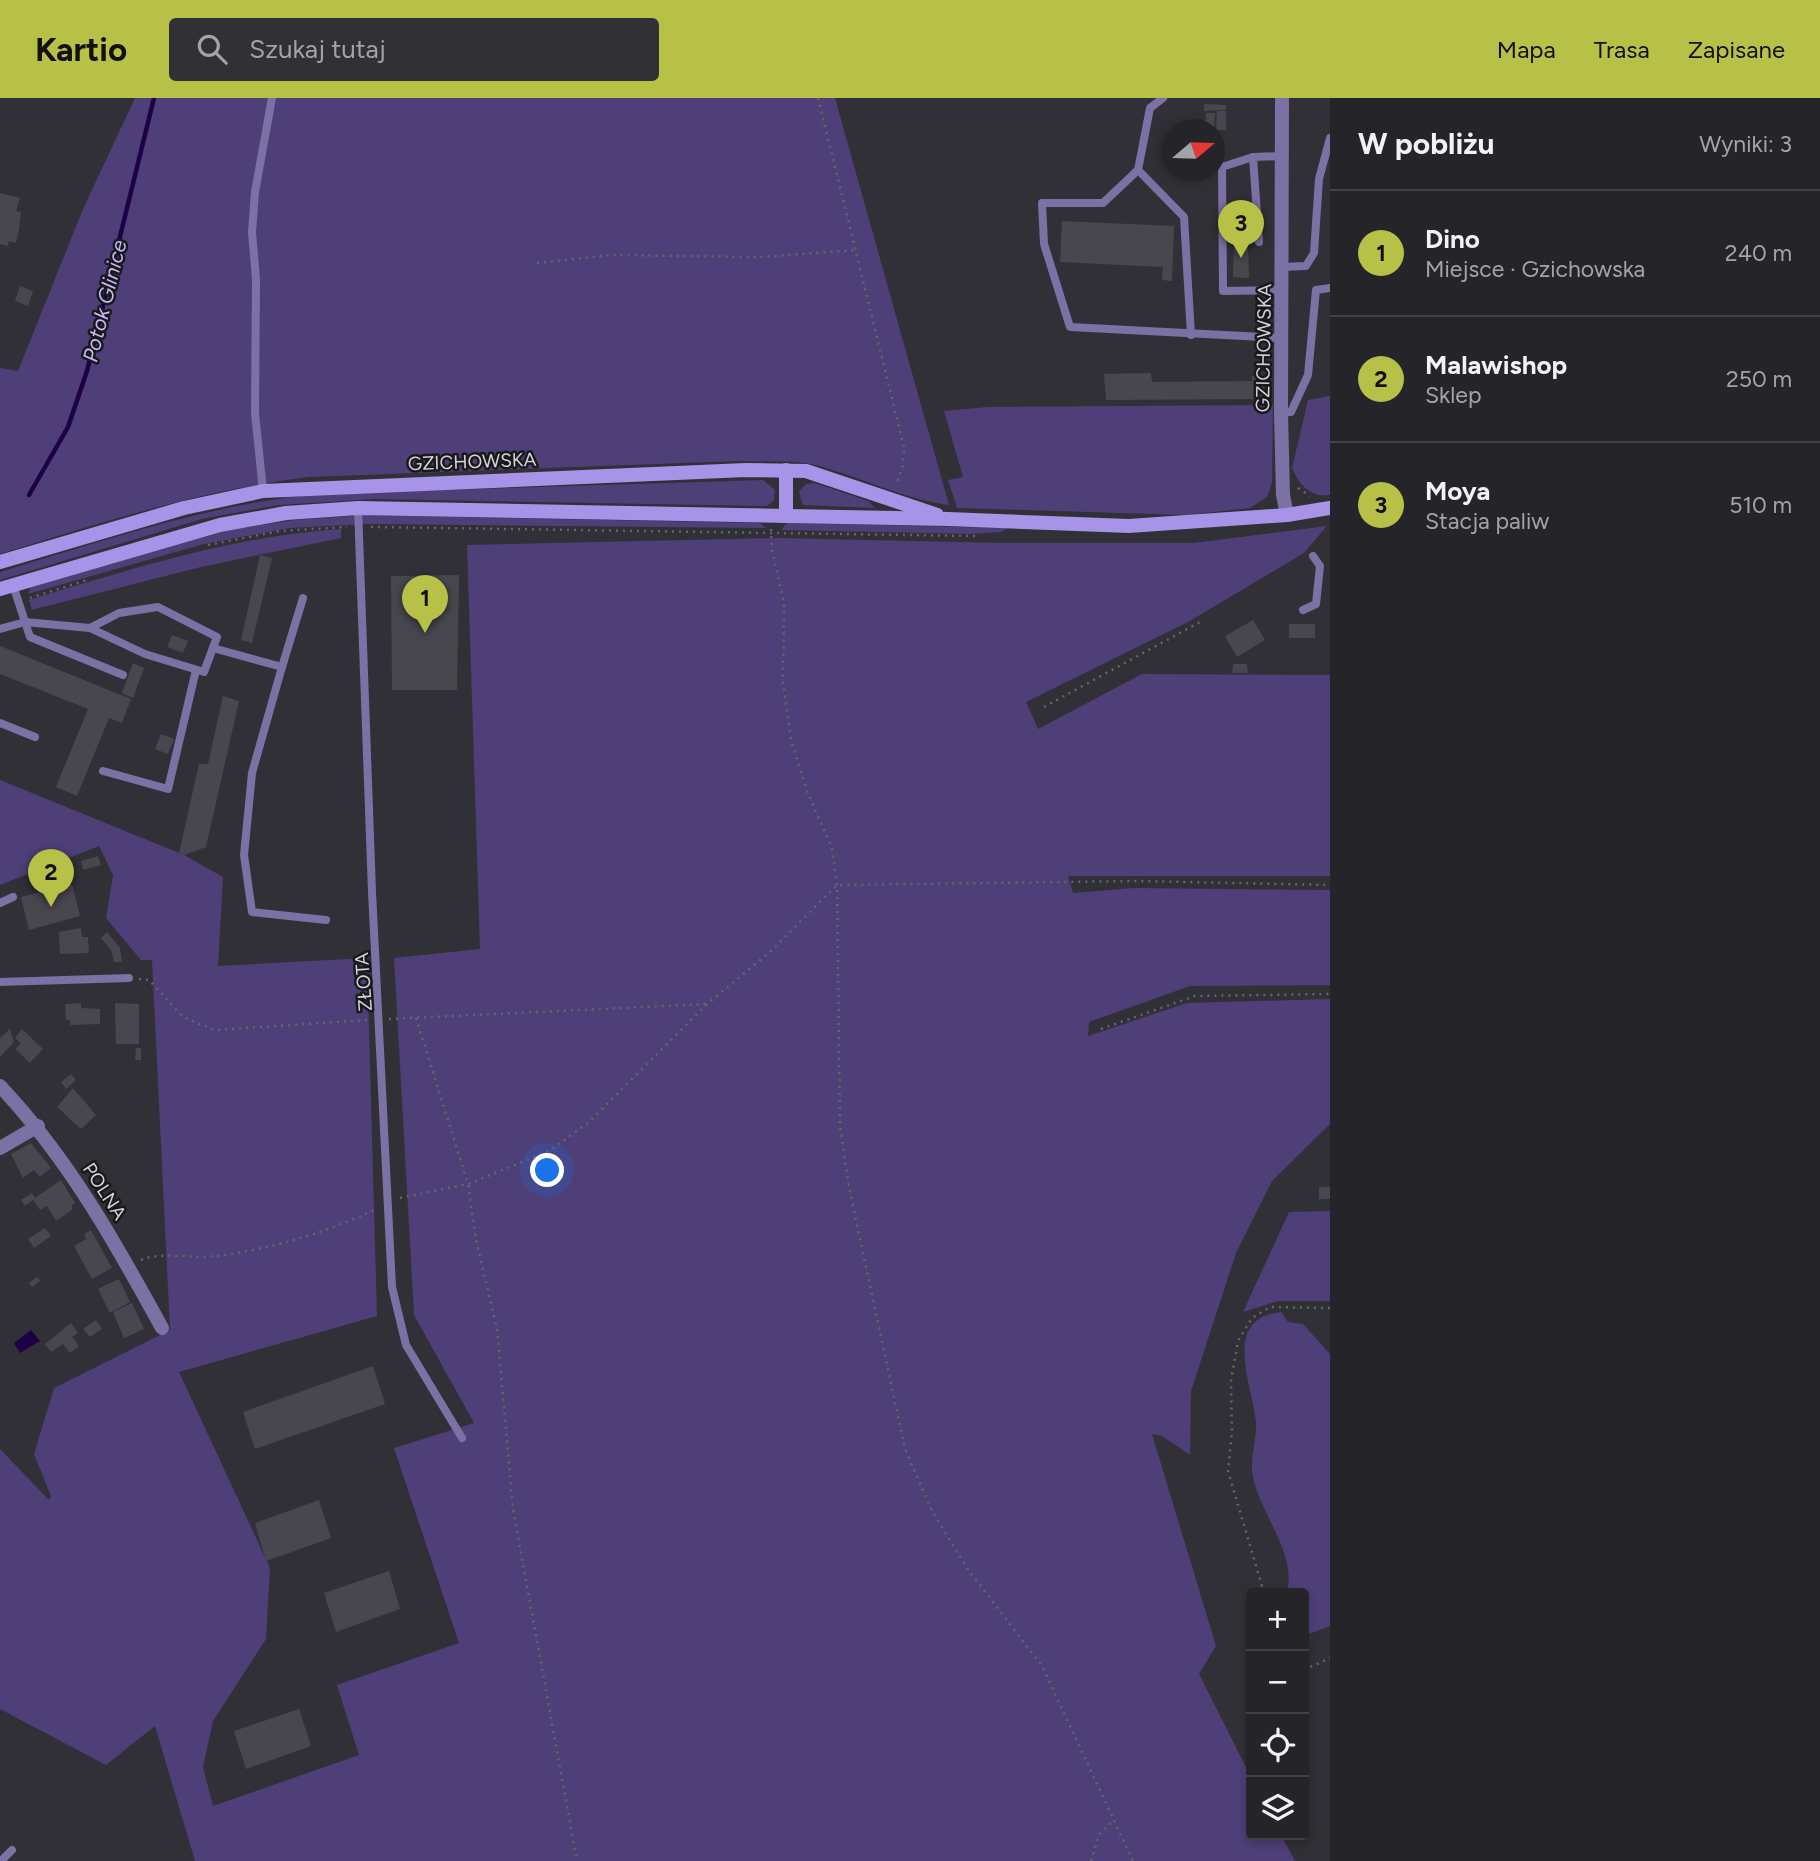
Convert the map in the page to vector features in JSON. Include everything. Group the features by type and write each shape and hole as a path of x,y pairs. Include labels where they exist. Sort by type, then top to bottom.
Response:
{"street":[{"name":"GZICHOWSKA","path":"1282,98 1281,413 1287,515"},
{"name":"GZICHOWSKA","path":"0,562 184,508 263,491 786,470 806,471 948,519"},
{"path":"779,515 786,470"},
{"name":"GZICHOWSKA","path":"6,587 220,525 286,513 358,508 779,515 1129,526 1287,515 1330,508"},
{"name":"POLNA","path":"0,1086 38,1126 105,1224 162,1328"},
{"path":"0,1148 38,1126"}],"lane":[{"path":"263,491 262,451 255,413 256,279 252,232 255,192 272,98"},
{"path":"1163,98 1150,108 1138,170 1103,203 1042,203 1044,244 1070,327 1282,338"},
{"path":"1283,267 1306,266 1314,253 1319,179 1330,138"},
{"path":"1282,156 1254,157 1222,167 1223,291 1282,290"},
{"path":"1254,157 1259,242"},
{"path":"1138,170 1184,217 1191,335"},
{"path":"1281,413 1291,412 1308,375 1316,290 1330,288"},
{"name":"ZŁOTA","path":"358,508 372,892 381,1020 393,1287 406,1345 462,1438"},
{"path":"1303,610 1316,604 1320,566 1313,556"},
{"path":"6,587 18,601 30,637 123,675"},
{"path":"303,598 252,774 244,855 252,912 326,920"},
{"path":"0,629 25,622 90,628 145,654 204,672 217,637 158,607 119,613 90,628"},
{"path":"213,648 282,667"},
{"path":"103,771 167,789 196,670"},
{"path":"0,723 34,737"},
{"path":"0,903 13,897"},
{"path":"0,982 129,978"},
{"path":"1,1861 12,1850"}],"path":[{"path":"818,98 858,250 904,447 903,465 891,498"},
{"path":"537,263 610,255 760,257 858,250"},
{"path":"779,515 771,532 784,603 783,681 791,740 808,793 832,848 837,885 840,1126 849,1187 905,1450 932,1511 967,1568 1042,1666 1133,1861"},
{"path":"202,546 280,531 359,527 980,536"},
{"path":"18,601 91,579"},
{"path":"1044,707 1200,622"},
{"path":"128,1267 145,1258 215,1256 267,1246 358,1218 389,1202 422,1191 468,1184 549,1151 588,1123 707,1004 770,952 837,885 1047,885 1137,881 1330,885"},
{"path":"129,978 149,980 183,1017 215,1030 707,1004"},
{"path":"1101,1028 1195,996 1330,994"},
{"path":"416,1018 468,1184 476,1240 497,1329 513,1509 577,1861"},
{"path":"1263,1588 1228,1471 1232,1432 1231,1381 1238,1341 1252,1318 1269,1307 1330,1308"},
{"path":"1309,1668 1330,1658"},
{"path":"1091,1861 1099,1835 1114,1821"}],"shaded area":[{"path":"135,98 835,98 949,505 916,498 819,466 789,462 738,461 309,477 191,499 0,554 0,368 18,371 83,209"},
{"path":"1330,396 1330,495 1323,495 1307,489 1292,468 1308,400"},
{"path":"1273,405 1272,483 1267,497 1250,508 1186,515 957,508 948,480 963,477 944,411 988,407"},
{"path":"763,480 775,490 774,500 767,506 375,499 278,505 202,519 0,580 0,572 119,536 198,515 279,499 320,494"},
{"path":"815,483 868,501 875,508 803,505 799,492 806,484"},
{"path":"365,515 760,523 766,528 369,524 290,528 204,544 28,594 31,587 229,530 294,520"},
{"path":"787,523 1008,528 1001,532 972,534 781,530"},
{"path":"1327,526 1304,553 1188,622 1026,702 1038,729 1142,674 1330,675 1330,876 1068,876 1073,893 1134,888 1330,890 1330,985 1190,986 1089,1022 1088,1036 1187,1003 1330,999 1330,1124 1272,1181 1236,1253 1191,1391 1190,1455 1162,1436 1152,1434 1216,1646 1199,1674 1246,1767 1246,1840 1284,1840 1295,1861 195,1861 155,1726 106,1765 0,1709 0,1449 49,1500 51,1496 34,1454 54,1388 170,1330 152,960 141,960 106,918 113,875 99,846 0,885 0,780 184,855 223,877 218,966 367,958 377,1316 179,1372 270,1568 266,1639 213,1721 203,1767 213,1806 359,1755 337,1685 459,1643 394,1448 474,1423 414,1315 394,958 480,949 467,545 780,538 1001,543 1194,543"},
{"path":"341,529 341,538 201,567 32,610 29,600 222,546"},
{"path":"1330,1211 1330,1301 1278,1301 1243,1312 1289,1212"},
{"path":"1281,1312 1288,1322 1303,1324 1330,1354 1330,1626 1309,1634 1309,1588 1288,1588 1289,1578 1283,1549 1253,1477 1252,1457 1256,1423 1244,1356 1245,1340 1251,1327 1262,1317"},
{"path":"31,1330 40,1341 20,1353 14,1343"}],"building":[{"path":"1204,104 1226,105 1226,110 1204,111"},
{"path":"1217,111 1226,111 1226,130 1225,119 1217,119"},
{"path":"1206,113 1215,113 1215,119 1206,119"},
{"path":"0,193 20,198 16,211 21,212 16,243 9,241 8,246 0,244"},
{"path":"1062,221 1174,226 1172,281 1162,280 1163,267 1060,262"},
{"path":"1234,239 1248,239 1249,278 1233,277"},
{"path":"20,286 33,291 28,306 15,301"},
{"path":"1151,373 1152,382 1252,381 1252,376 1264,376 1264,399 1106,400 1104,374"},
{"path":"260,555 272,558 252,643 241,640"},
{"path":"459,575 457,690 392,690 391,576"},
{"path":"1253,620 1265,640 1237,657 1225,636"},
{"path":"1289,624 1315,624 1315,638 1289,638"},
{"path":"172,635 188,641 183,653 167,647"},
{"path":"0,646 131,699 122,723 109,718 77,796 56,787 88,709 0,674"},
{"path":"133,663 144,668 133,698 122,693"},
{"path":"1233,664 1247,664 1248,673 1232,673"},
{"path":"223,696 239,701 206,847 184,855 179,853 199,764 208,764"},
{"path":"161,734 174,739 168,754 155,749"},
{"path":"98,856 101,865 83,870 81,861"},
{"path":"72,884 80,916 29,930 21,897"},
{"path":"81,928 82,937 88,937 89,953 60,954 59,932"},
{"path":"107,932 120,948 122,962 114,962 111,950 101,938"},
{"path":"81,1003 81,1008 100,1009 100,1024 70,1025 70,1020 66,1020 65,1004"},
{"path":"115,1003 139,1004 139,1044 116,1044"},
{"path":"10,1029 14,1042 0,1057 0,1038"},
{"path":"22,1029 43,1049 30,1063 15,1049 21,1043 15,1038"},
{"path":"136,1048 141,1048 141,1060 135,1060"},
{"path":"71,1074 76,1080 66,1089 61,1082"},
{"path":"73,1088 96,1115 81,1129 57,1107"},
{"path":"31,1143 51,1168 40,1177 34,1170 23,1178 11,1154"},
{"path":"61,1180 75,1203 71,1206 73,1209 56,1221 47,1206 40,1210 33,1200 25,1206 21,1200 32,1193 35,1198"},
{"path":"1319,1187 1330,1187 1330,1199 1319,1199"},
{"path":"45,1228 51,1236 34,1248 28,1239"},
{"path":"91,1230 112,1268 92,1279 74,1246 86,1239 84,1234"},
{"path":"37,1277 40,1281 32,1287 29,1283"},
{"path":"119,1279 130,1302 110,1313 98,1289"},
{"path":"132,1303 144,1329 124,1338 113,1312"},
{"path":"96,1320 102,1329 90,1337 83,1329"},
{"path":"71,1323 78,1333 72,1337 79,1346 70,1353 63,1344 51,1352 45,1344"},
{"path":"373,1366 385,1404 255,1449 243,1412"},
{"path":"319,1500 331,1538 266,1561 255,1523"},
{"path":"389,1571 400,1609 336,1632 324,1593"},
{"path":"299,1709 311,1746 246,1769 234,1731"}],"waterway":[{"name":"Potok Glinice","path":"29,495 68,427 87,371 154,98"}],"place":[{"name":"Moya","path":"1241,258"},
{"name":"Dino","path":"425,633"},
{"name":"Malawishop","path":"51,907"}]}
